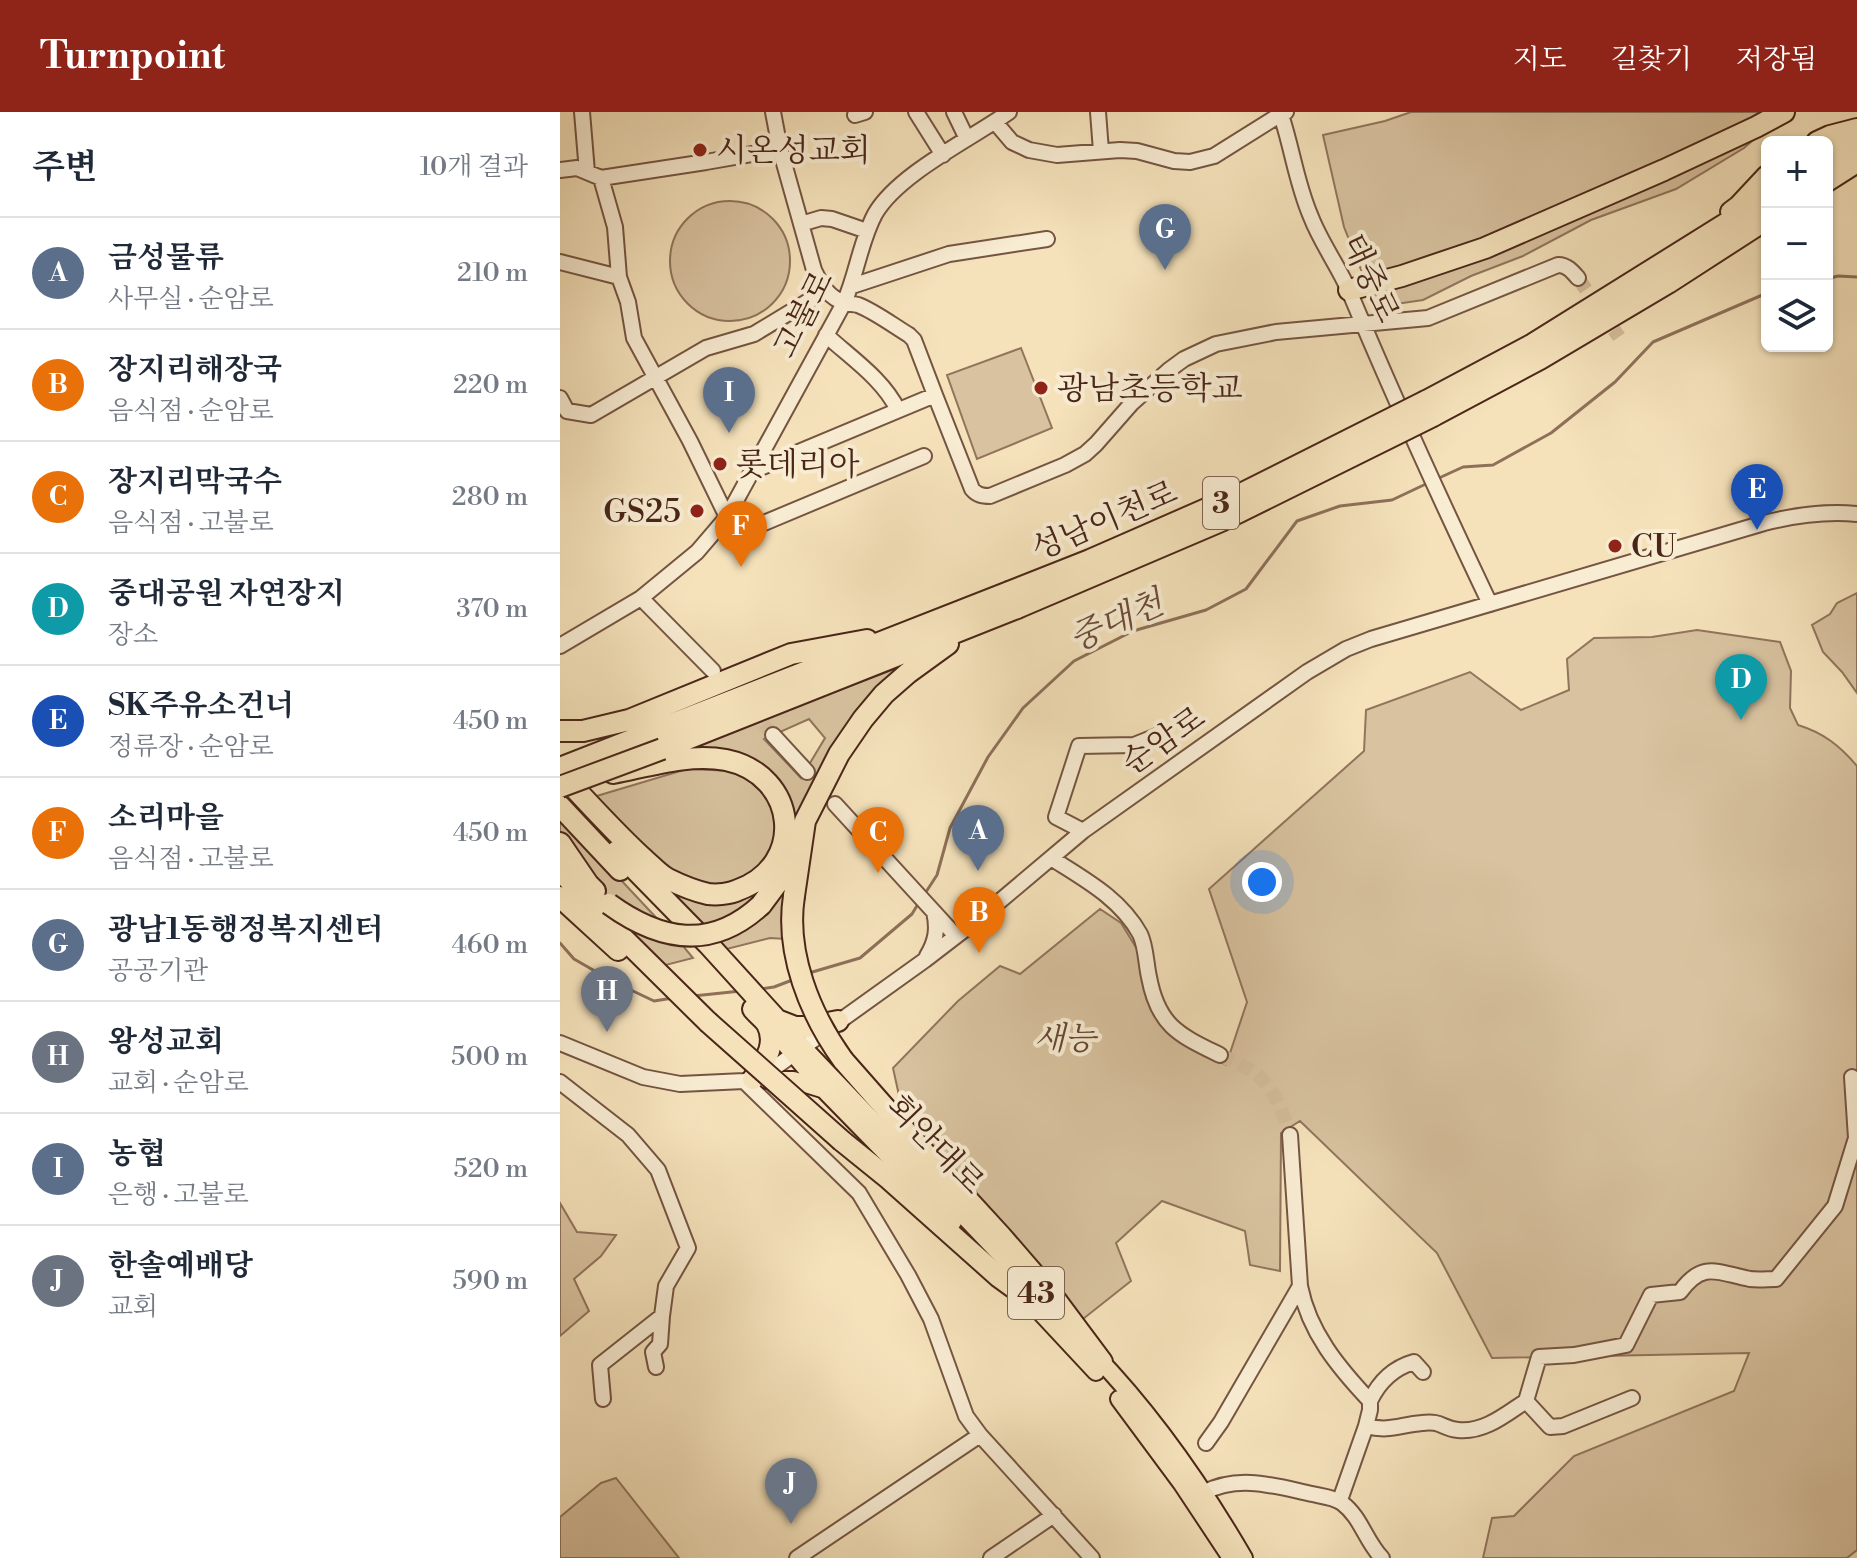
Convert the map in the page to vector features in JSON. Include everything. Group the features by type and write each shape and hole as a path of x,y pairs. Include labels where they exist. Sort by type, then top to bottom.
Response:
{"highway":[{"path":"1349,290 1485,248 1664,170 1784,112"},
{"path":"1830,136 1857,129"},
{"path":"1833,157 1857,142"},
{"path":"1833,177 1857,162"},
{"path":"1664,263 1739,206 1761,182"},
{"name":"성남이천로","path":"1430,409 1761,202"},
{"name":"성남이천로","path":"563,777 601,752 659,748 899,636 1013,600 1221,521 1430,409 1579,336 1761,223"},
{"name":"성남이천로","path":"563,777 659,748 978,623 1013,600"},
{"path":"560,843 588,884 609,904 646,927 664,934 706,934 745,919 761,905 784,874 805,821 839,754 863,719 884,694 908,673 978,623"},
{"path":"560,731 583,731 629,720 791,654 842,643 899,636"},
{"path":"563,777 665,878 710,894 732,893 765,875 778,859 785,834 784,812 773,788 762,775 728,760 687,758 659,748"},
{"name":"43","path":"563,777 702,946"},
{"name":"43","path":"560,806 702,946 772,1022"},
{"path":"805,821 792,910 794,941 813,1010 829,1040 843,1060 1052,1295 1102,1362"},
{"path":"560,870 620,944"},
{"path":"560,897 620,944 842,1141 1021,1293"},
{"path":"748,1080 768,1056 772,1045 772,1022 795,1027 834,1025"}],"main road":[{"name":"회안대로","path":"772,1022 1021,1293 1074,1346 1113,1391 1233,1550"},
{"path":"748,1080 828,1084 826,1048 834,1025"},
{"name":"회안대로","path":"828,1084 1102,1362 1160,1433 1203,1493 1233,1550"},
{"path":"1233,1550 1245,1558"}],"street":[{"path":"582,112 594,175 615,227 619,277 628,302 634,338 690,441 723,522 732,534 740,533"},
{"path":"773,112 780,149 814,270 825,291 844,303 858,305 914,340 972,489 982,496 990,496 1085,454 1142,393 1169,370 1202,349 1255,335 1428,318 1558,265 1564,265 1578,278"},
{"path":"916,112 943,155"},
{"path":"954,112 967,139"},
{"name":"고불로","path":"560,646 641,598 697,552 723,522 844,303 852,286 867,231 881,205 889,195 943,155 1009,112"},
{"path":"1098,112 1101,151"},
{"path":"995,122 1012,142 1029,150 1057,155 1137,151 1174,161 1214,156 1282,113"},
{"name":"태중로","path":"1282,113 1311,219 1349,290 1444,508 1490,604"},
{"path":"560,170 577,168 594,175 706,162 780,149"},
{"path":"801,224 821,218 832,219 867,231"},
{"path":"852,286 949,254 1047,239"},
{"path":"560,262 619,277"},
{"path":"560,398 567,411 591,415 706,348 754,334 825,291"},
{"path":"826,335 882,385 898,410"},
{"path":"753,471 935,395"},
{"path":"697,552 924,456"},
{"name":"순암로","path":"560,1043 643,1077 680,1084 748,1080 798,1050 925,960 1083,831 1322,663 1371,639 1764,523 1813,513 1857,514"},
{"path":"641,598 713,671"},
{"path":"1083,831 1056,817 1079,746 1134,745 1164,733"},
{"path":"773,735 807,772"},
{"path":"835,804 956,936"},
{"path":"1051,858 1095,885 1117,904 1141,937 1152,994 1165,1020 1184,1037 1220,1055"},
{"path":"934,911 955,922 981,917"},
{"path":"925,960 937,935 934,911"},
{"path":"1366,1426 1391,1429 1438,1422 1456,1431 1492,1424 1526,1401 1539,1357 1574,1355 1626,1345 1651,1295 1680,1292 1690,1277 1716,1270 1753,1280 1776,1279 1835,1206 1856,1138 1852,1077"},
{"path":"748,1080 859,1193 931,1319 966,1416 1092,1558"},
{"path":"560,1082 628,1135 658,1170 688,1248 666,1286 660,1344 653,1352 656,1367"},
{"path":"1290,1135 1300,1286 1308,1318 1324,1346 1370,1401"},
{"path":"1206,1443 1300,1286"},
{"path":"603,1399 600,1365 662,1316"},
{"path":"1340,1500 1377,1387 1383,1379 1409,1363 1414,1362 1423,1372"},
{"path":"1526,1401 1550,1427 1563,1426 1632,1398"},
{"path":"797,1558 980,1435"},
{"path":"1203,1493 1229,1483 1258,1483 1340,1500 1354,1514 1382,1558"},
{"path":"991,1558 1054,1515"}],"green space":[{"path":"1411,112 1785,112 1744,148 1676,189 1591,220 1523,256 1471,276 1423,300 1376,307 1344,227 1323,135"},
{"path":"730,201 753,205 773,218 786,238 790,261 786,284 773,304 753,317 730,321 707,317 687,304 674,284 670,261 674,238 687,218 707,205"},
{"path":"1021,348 1052,428 977,459 947,375"},
{"path":"1857,593 1857,693 1823,652 1812,625 1830,614 1837,603"},
{"name":"새능","path":"1697,630 1780,642 1791,671 1790,708 1798,725 1831,741 1857,766 1857,1550 1847,1558 1483,1558 1492,1518 1514,1516 1574,1456 1734,1391 1749,1353 1492,1358 1437,1253 1300,1121 1281,1133 1280,1271 1250,1265 1245,1231 1162,1201 1116,1243 1131,1281 1083,1319 905,1123 893,1068 958,1001 1000,966 1020,974 1100,909 1121,923 1137,949 1160,1014 1186,1041 1226,1065 1247,1002 1209,889 1364,751 1366,710 1470,672 1521,710 1569,690 1567,659 1594,638 1652,637"},
{"path":"900,667 901,672 751,907 701,928 651,870 741,895 786,845 765,775 678,751","holes":["809,719 825,738 801,778 764,739"]},
{"path":"687,769 735,771 757,783 770,799 779,830 767,868 715,889 673,875 590,798"},
{"path":"560,815 664,926 605,895 560,838"},
{"path":"790,874 786,939 770,938 727,949 716,937"},
{"path":"603,904 679,941 693,958 658,967"},
{"path":"560,1203 577,1232 616,1235 601,1256 574,1279 589,1311 560,1336"},
{"path":"616,1478 679,1558 560,1558 560,1517 601,1483"}],"waterway":[{"name":"중대천","path":"1833,277 1857,277"},
{"name":"중대천","path":"1439,478 1463,467 1493,465 1551,433 1615,382 1653,342 1761,296"},
{"name":"중대천","path":"924,895 937,875 950,828 988,757 1023,708 1074,661 1133,631 1206,610 1246,589 1297,521 1340,506 1392,500 1428,483"},
{"name":"중대천","path":"809,973 860,958 912,914 918,904"},
{"name":"중대천","path":"560,943 574,959 614,982 654,1001 673,998"},
{"name":"중대천","path":"760,989 795,979"},
{"name":"중대천","path":"693,996 741,991"}],"tunnel":[{"path":"1578,278 1619,337"},
{"path":"749,709 773,735"},
{"path":"1220,1055 1262,1079 1277,1102 1290,1135"}],"place":[{"name":"시온성교회","path":"700,150"},
{"name":"광남1동행정복지센터","path":"1165,270"},
{"name":"광남초등학교","path":"1041,388"},
{"name":"농협","path":"729,433"},
{"name":"롯데리아","path":"720,464"},
{"name":"GS25","path":"697,511"},
{"name":"SK주유소건너","path":"1757,530"},
{"name":"CU","path":"1615,546"},
{"name":"소리마을","path":"741,567"},
{"name":"중대공원 자연장지","path":"1741,720"},
{"name":"금성물류","path":"978,871"},
{"name":"장지리막국수","path":"878,873"},
{"name":"장지리해장국","path":"979,953"},
{"name":"왕성교회","path":"607,1032"},
{"name":"한솔예배당","path":"791,1524"}]}
